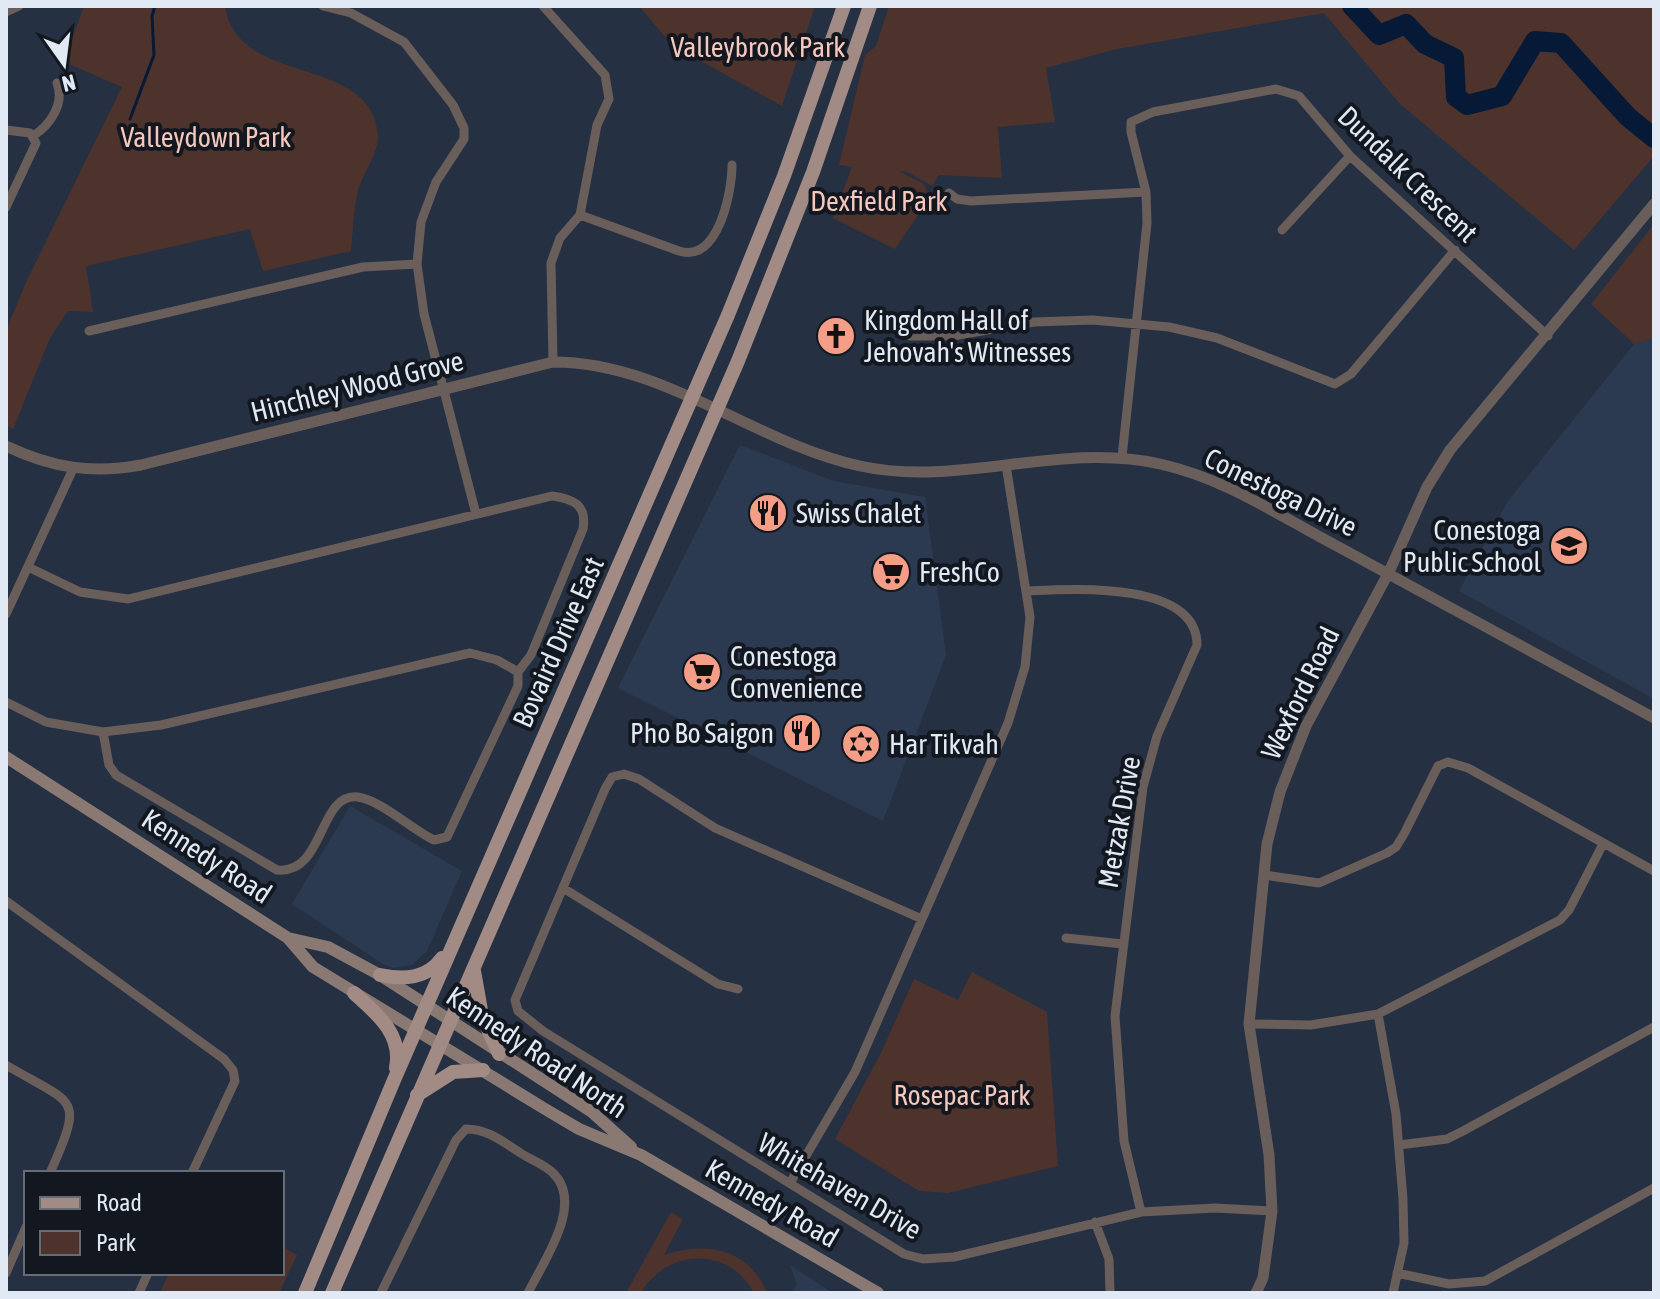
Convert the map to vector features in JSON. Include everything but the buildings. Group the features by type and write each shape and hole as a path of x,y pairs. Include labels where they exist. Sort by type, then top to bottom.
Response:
{"main road":[{"name":"Bovaird Drive East","path":"305,1293 426,1006 692,399 784,176 844,6"},
{"name":"Bovaird Drive East","path":"332,1293 716,409 813,172 870,6"},
{"name":"Kennedy Road","path":"6,757 288,938"},
{"name":"Kennedy Road North","path":"288,938 328,947 380,975 592,1112 641,1155"},
{"name":"Kennedy Road North","path":"288,938 313,967 354,993 579,1129 641,1155"},
{"path":"380,975 407,979 435,968 455,941"},
{"path":"474,968 482,1016 499,1054"},
{"path":"354,993 386,1023 393,1037 399,1057 394,1080"},
{"path":"417,1095 453,1072 483,1070"},
{"name":"Kennedy Road","path":"641,1155 878,1293"}],"street":[{"path":"6,12 19,6"},
{"path":"323,6 351,13 404,42 453,105 464,128 464,139 436,182 421,222 417,264 424,314 476,514"},
{"path":"543,6 605,75 609,84 609,99 597,125 580,215 560,238 551,263 553,362"},
{"path":"33,136 55,113 60,95 57,83"},
{"name":"Dundalk Crescent","path":"1122,457 1147,223 1146,192 1131,122 1153,112 1276,89 1299,96 1350,156 1548,336"},
{"path":"6,130 22,130 33,136"},
{"path":"6,207 35,148 33,136"},
{"path":"1282,230 1350,156"},
{"path":"580,215 679,251 696,252 707,246 732,195 732,165"},
{"path":"949,193 957,199 971,201 1146,192"},
{"name":"Wexford Road","path":"1256,1293 1263,1278 1272,1211 1267,1141 1256,1087 1249,1024 1264,875 1280,792 1306,726 1389,572 1427,487 1450,450 1548,336 1654,204"},
{"path":"889,325 910,336 924,336 964,335 1034,322 1093,320 1135,323 1217,338 1335,384 1351,374 1455,250"},
{"path":"89,331 363,267 417,264"},
{"name":"Hinchley Wood Grove","path":"6,446 73,469 106,471 141,465 553,362 619,368 716,409"},
{"name":"Conestoga Drive","path":"716,409 787,441 859,466 935,473 1046,459 1122,457 1160,464 1209,479 1389,572 1654,718"},
{"path":"790,1183 840,1102 1008,723 1030,645 1026,591 1006,465"},
{"path":"6,614 73,469"},
{"path":"28,567 80,592 128,599 552,496 575,501 585,517 583,529 531,655 518,672 518,686 447,837 434,840 365,798 351,797 337,805 300,867 288,871 277,870 201,828 116,775 109,765 103,732"},
{"name":"Metzak Drive","path":"1026,591 1081,588 1123,591 1159,601 1192,620 1197,630 1197,645 1157,736 1143,787 1115,1016 1116,1064 1124,1141 1141,1212"},
{"path":"6,702 46,722 103,732 161,725 470,653 497,660 518,672"},
{"path":"1264,875 1319,883 1387,853 1396,847 1404,834 1428,780 1438,766 1448,762 1468,768 1654,871"},
{"path":"738,989 718,984 563,888 612,777 624,774 639,779 715,828 922,919"},
{"path":"1249,1024 1311,1025 1378,1014 1560,920 1569,910 1603,844"},
{"name":"Whitehaven Drive","path":"563,888 517,988 518,1011 543,1031 904,1254 923,1259 954,1257 1141,1212 1215,1208 1272,1211"},
{"path":"6,901 192,1034 233,1070 235,1081 193,1171"},
{"path":"1066,938 1123,944"},
{"path":"1378,1014 1399,1145 1404,1243 1393,1293"},
{"path":"1399,1145 1447,1139 1654,1027"},
{"path":"6,1065 66,1101 72,1112 71,1125 51,1171"},
{"path":"381,1293 456,1140 466,1129 482,1129 553,1173 563,1186 566,1200 562,1220 528,1293"},
{"path":"1397,1273 1449,1284 1485,1281 1654,1188"},
{"path":"1095,1222 1109,1259 1110,1293"},
{"path":"6,1273 24,1232"}],"shaded area":[{"name":"Conestoga Public School","path":"1654,338 1654,699 1459,591 1508,501 1634,344"},
{"path":"740,445 834,481 925,497 946,655 883,821 618,688"},
{"path":"350,806 462,871 427,951 412,965 393,968 383,964 292,904"},
{"path":"790,1265 833,1293 792,1293 797,1284"}],"green space":[{"name":"Valleydown Park","path":"84,6 225,6 235,32 253,50 354,92 371,110 377,144 357,195 351,251 263,271 250,229 86,266 93,312 68,311 50,338 13,429 6,426 6,331 27,280 122,87 64,62"},
{"name":"Valleybrook Park","path":"639,6 815,6 782,106 672,45"},
{"name":"Dexfield Park","path":"889,6 1650,6 1654,9 1654,156 1574,250 1399,103 1324,13 1117,49 1046,68 1055,122 998,127 1002,178 939,175 932,186 907,172 898,171 924,184 929,199 895,249 833,218 852,167 839,165 865,55 876,46"},
{"path":"1654,224 1654,338 1634,344 1591,304"},
{"name":"Rosepac Park","path":"972,972 1047,1012 1058,1166 948,1193 919,1191 835,1139 882,1051 914,979 958,1000"},
{"path":"671,1212 683,1219 664,1255 695,1249 724,1252 749,1266 767,1293 754,1293 743,1278 729,1267 714,1260 698,1258 666,1267 652,1278 641,1293 626,1293"},
{"path":"284,1248 297,1255 279,1293 160,1293 168,1275 284,1275"}],"waterway":[{"path":"130,119 154,55 152,16 155,6"},
{"path":"1352,6 1379,35 1406,24 1425,44 1454,58 1456,97 1467,105 1502,96 1535,41 1561,43 1628,117 1654,138"}],"place":[{"name":"Kingdom Hall of Jehovah's Witnesses","path":"836,336"},
{"name":"Swiss Chalet","path":"768,513"},
{"name":"Conestoga Public School","path":"1569,546"},
{"name":"FreshCo","path":"891,572"},
{"name":"Conestoga Convenience","path":"702,672"},
{"name":"Pho Bo Saigon","path":"802,733"},
{"name":"Har Tikvah","path":"861,744"}]}
